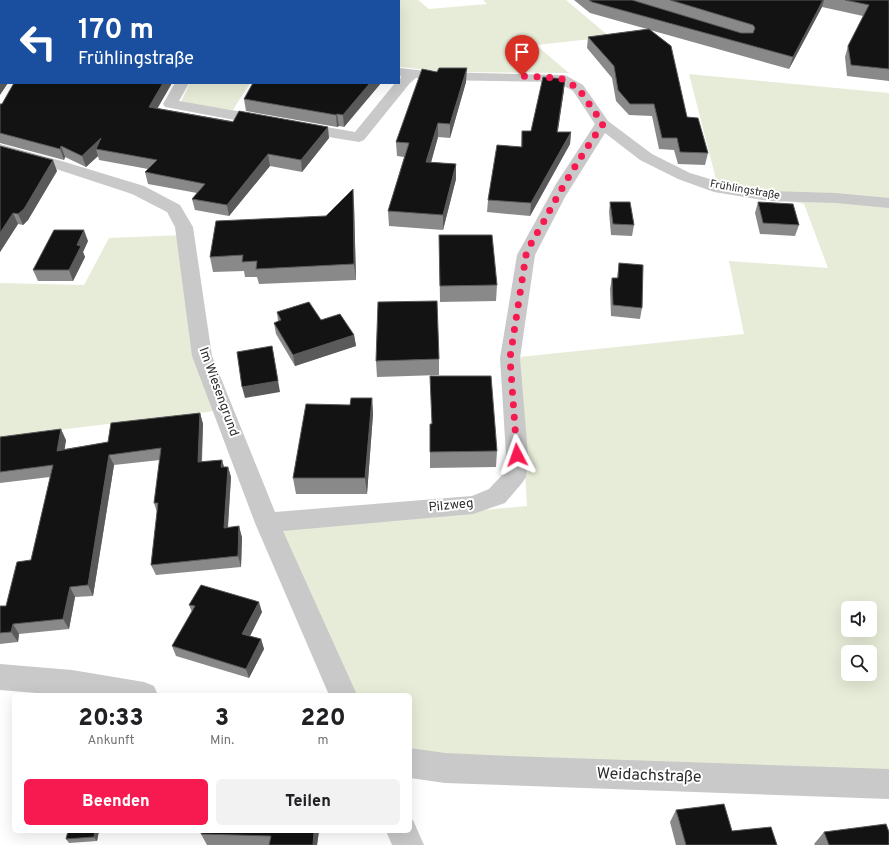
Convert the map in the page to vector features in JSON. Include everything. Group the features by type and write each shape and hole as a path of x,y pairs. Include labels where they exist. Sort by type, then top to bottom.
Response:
{"street":[{"path":"181,84 170,104 359,137 405,80 406,73"},
{"name":"Frühlingstraße","path":"406,73 435,76 560,78 578,88 603,124 646,157 684,176 720,188 769,196 836,198 889,203"},
{"name":"Pilzweg","path":"267,523 473,505 497,496 514,477 517,455 510,358 526,255 531,242 573,168 603,124"},
{"name":"Im Wiesengrund","path":"0,149 59,165 126,186 156,199 174,209 184,226 202,356 267,523 342,693"},
{"path":"0,677 24,678 86,685 132,693"},
{"name":"Weidachstraße","path":"412,763 445,768 503,771 889,784"},
{"path":"403,833 408,845"}],"green space":[{"path":"400,0 418,0 429,9 487,4 483,0 566,0 610,37 536,45 569,73 448,72 400,67"},
{"path":"689,74 889,93 889,774 412,759 412,693 347,693 277,529 527,506 519,357 744,334 729,261 828,268 804,204 717,183"},
{"path":"190,84 249,84 233,110 181,102"},
{"path":"184,235 223,410 0,437 0,283 84,285 109,238"}],"building":[{"path":"589,0 632,0 741,33 753,33 755,28 753,25 670,0 823,0 793,57"},
{"path":"845,0 889,0 889,69 851,65 848,46 869,5"},
{"path":"649,29 671,46 687,117 698,118 708,153 680,152 677,138 662,138 654,104 630,104 618,90 614,66 588,37"},
{"path":"439,68 467,68 450,124 438,123 426,162 456,164 443,215 388,211 409,143 396,142 422,69 437,72"},
{"path":"543,77 565,79 557,132 571,132 531,203 488,200 497,145 522,147 522,131 531,131"},
{"path":"13,84 162,84 149,107 233,122 239,111 328,127 301,160 268,154 227,205 192,199 205,184 145,172 157,160 96,149 101,138 82,156 61,146 60,149 0,133 0,104 2,104"},
{"path":"252,84 369,84 343,115 244,99"},
{"path":"0,146 53,160 24,209 18,214 13,213 0,233"},
{"path":"353,189 354,264 256,269 257,261 242,262 243,255 210,257 216,221 326,216"},
{"path":"610,202 630,202 634,225 613,224"},
{"path":"758,202 793,204 799,225 763,223"},
{"path":"54,230 84,230 77,245 81,246 69,270 33,270"},
{"path":"439,235 492,235 497,285 440,286"},
{"path":"619,263 643,265 642,308 613,305 612,278 618,278"},
{"path":"437,301 439,359 376,361 378,302"},
{"path":"309,302 321,320 340,314 354,335 293,355 274,323 281,320 277,312"},
{"path":"272,346 278,381 242,387 237,352"},
{"path":"430,376 491,376 497,451 430,452 430,424 432,424"},
{"path":"351,398 372,398 365,478 293,478 306,404 350,405"},
{"path":"200,413 198,462 222,460 221,467 228,467 224,528 239,526 238,556 151,565 158,503 154,503 161,448 109,455 88,585 70,587 63,619 13,624 11,632 0,633 0,606 6,606 17,562 31,560 53,465 0,472 0,437 61,429 57,451 108,442 111,423"},
{"path":"201,585 259,602 242,634 261,639 246,669 172,646 195,606 189,605"},
{"path":"724,804 732,831 771,827 777,845 686,845 676,810"},
{"path":"886,824 889,832 889,845 829,845 824,832"},
{"path":"68,833 95,833 94,837 66,839"},
{"path":"314,833 313,845 269,845 271,836 201,834"}],"route":[{"path":"517,455 510,358 526,255 531,242 573,168 603,124 578,88 560,78 522,76"}]}
